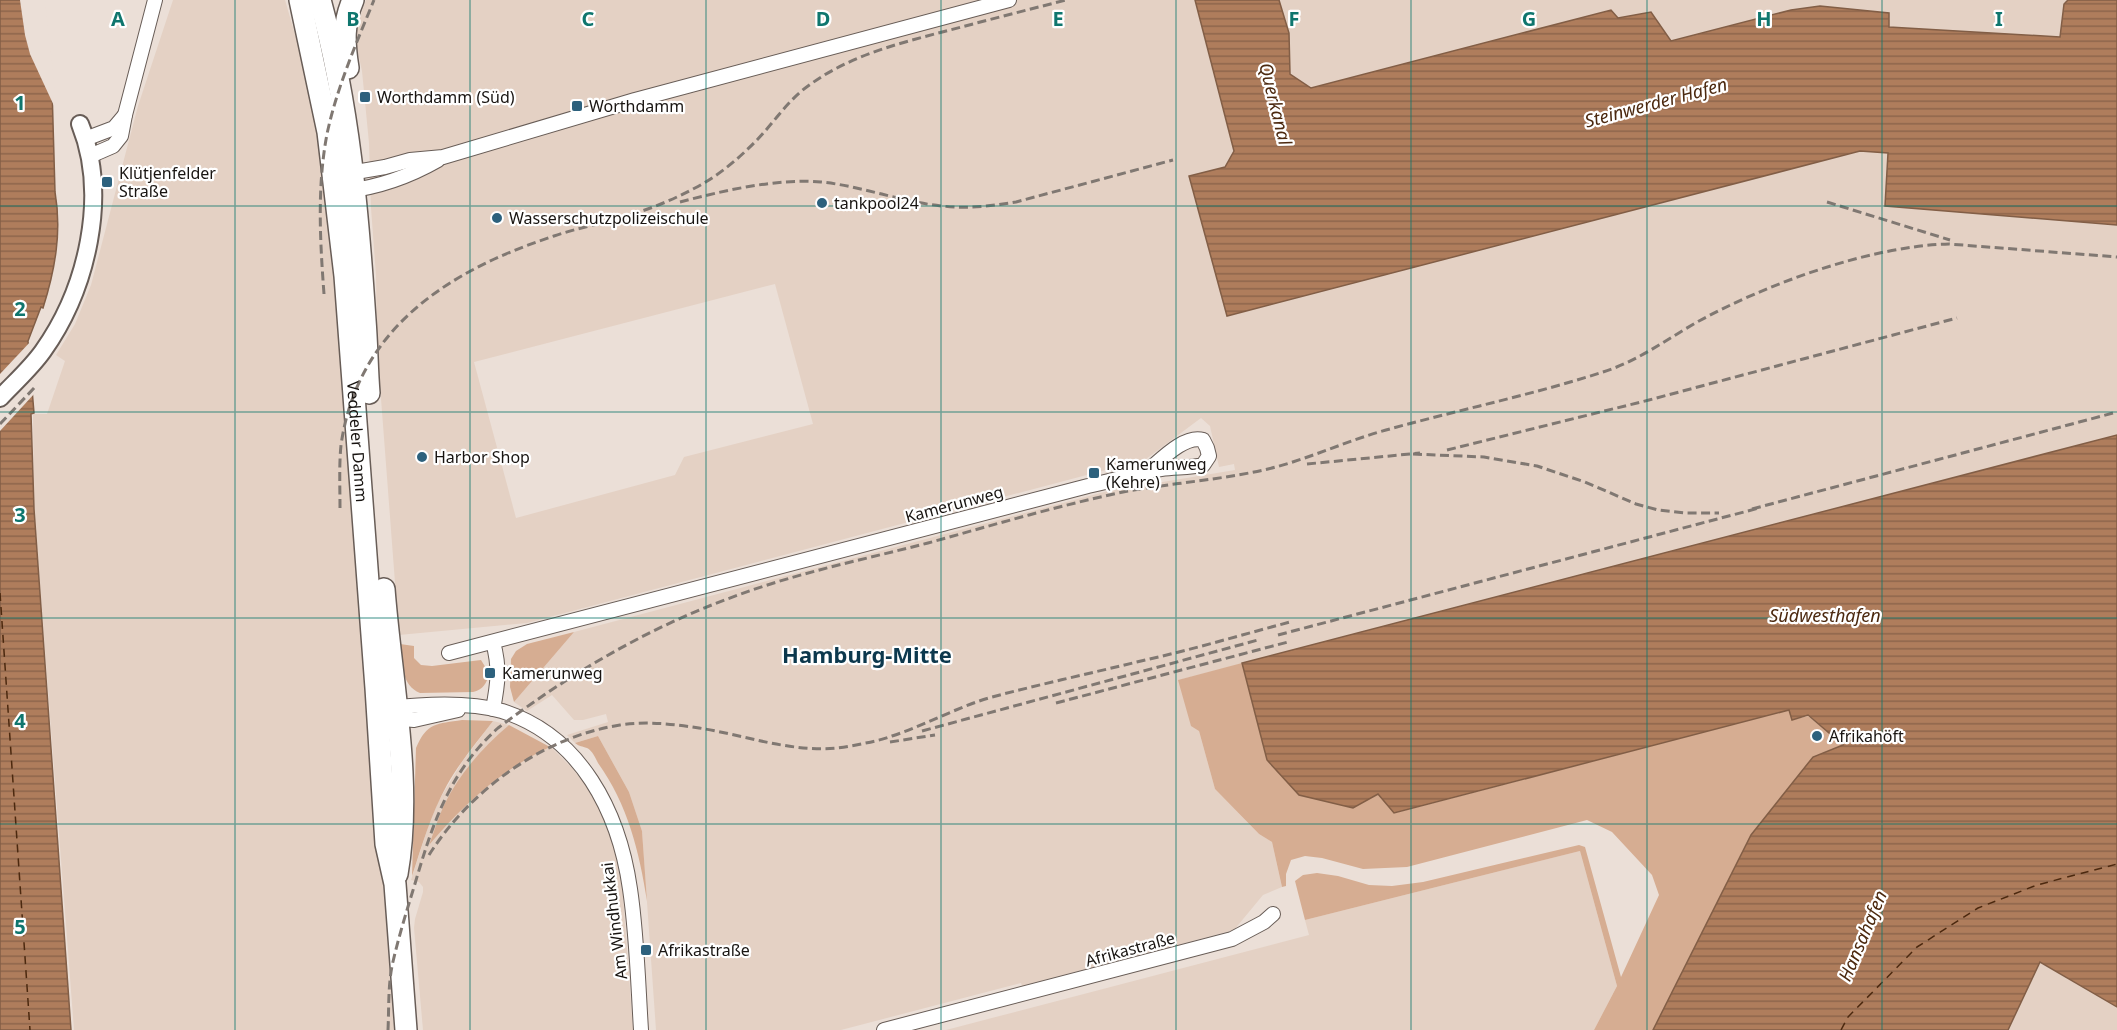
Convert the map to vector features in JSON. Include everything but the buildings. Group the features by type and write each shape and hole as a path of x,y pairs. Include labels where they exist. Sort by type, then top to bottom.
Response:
{"main road":[{"path":"350,149 353,125 352,96 344,33 353,0"},
{"name":"Veddeler Damm","path":"311,4 350,149 344,183"},
{"name":"Veddeler Damm","path":"311,4 328,132 344,183 361,262 390,712 401,776 402,845 395,884 406,1030"}],"street":[{"path":"90,156 118,142 123,131 125,115 155,0"},
{"path":"311,4 335,7 347,0"},
{"path":"344,183 414,174 443,157 613,106 1009,0"},
{"path":"0,398 46,347 64,315 83,262 92,210 93,182 90,156 82,132 114,128 125,115"},
{"name":"Kamerunweg","path":"449,653 1017,504 1145,473"},
{"path":"493,642 499,665 499,679 493,709"},
{"name":"Am Windhukkai","path":"390,712 424,718 473,707 493,709 531,725 561,743 588,774 608,809 618,834 630,887 641,1030"},
{"name":"Afrikastraße","path":"884,1030 1232,939 1264,922 1273,914"}],"shaded area":[{"path":"173,0 285,0 299,48 333,207 394,1030 74,1030 34,507 33,414 47,414 65,361 56,355 75,324 91,285 138,106"},
{"path":"366,0 1195,0 1234,151 1225,167 1189,176 1860,151 1888,153 1885,206 2117,225 2117,435 1179,680 1199,731 1215,789 1259,834 1272,842 1282,887 1263,895 1234,930 1022,986 1021,983 841,1030 656,1030 642,831 629,792 598,736 575,743 567,735 608,722 606,714 574,720 552,695 527,711 514,702 574,632 1108,491 1235,470 1234,464 1219,467 1210,426 1201,418 1146,459 1128,464 527,623 399,635 377,346 369,143 362,71 354,34","holes":["775,284 813,424 684,457 675,475 516,518 474,362"]},
{"path":"1279,0 2068,0 2064,4 2060,38 1888,27 1889,13 1791,10 1671,41 1651,12 1617,18 1610,10 1311,88 1290,74 1289,33"},
{"path":"574,632 514,702 510,687 511,659 516,651 527,644"},
{"path":"400,644 414,646 414,658 421,665 432,666 481,660 489,673 487,680 482,688 473,692 420,693 409,685 406,679"},
{"path":"1242,663 1267,760 1378,794 1395,813 1789,710 1792,720 1808,716 1844,745 1751,835 1653,1030 1594,1030 1617,986 1580,851 1305,920 1295,881 1303,875 1317,873 1369,885 1392,886 1423,882 1579,845 1585,847 1621,977 1659,895 1652,875 1612,832 1587,820 1407,867 1363,869 1305,856 1291,860 1286,874 1286,886 1282,887 1272,842 1259,834 1215,789 1199,731 1191,726 1178,680"},
{"path":"493,721 509,725 484,749 456,784 444,805 430,843 456,813 496,779 535,754 550,747 553,749 572,768 594,796 612,839 622,882 633,1030 423,1030 414,928 423,887 419,882 411,880 438,802 462,762"},
{"path":"493,721 463,760 441,796 412,876 416,748 424,733 429,729 446,722"},
{"path":"509,725 550,747 515,766 484,789 429,845 444,805 464,772 490,742"},
{"path":"598,736 629,792 642,831 647,901 636,846 625,812 592,753 575,743"},
{"path":"1580,851 1617,986 1594,1030 946,1030 1309,935 1305,920"},
{"path":"2039,962 2117,1007 2117,1030 2008,1030"}],"water":[{"path":"0,0 42,0 52,88 58,222 56,251 43,308 41,307 28,341 34,413 31,414 34,509 71,1030 0,1030"},
{"path":"1195,0 1279,0 1289,33 1290,74 1311,88 1611,10 1618,18 1651,12 1671,41 1791,10 1820,6 1889,13 1889,27 2060,37 2064,4 2068,0 2117,0 2117,225 1885,206 1888,153 1860,151 1227,316 1189,176 1225,167 1234,151"},
{"path":"2117,435 2117,1007 2040,962 2008,1030 1653,1030 1751,835 1813,757 1843,745 1808,715 1792,720 1789,710 1394,813 1378,794 1353,808 1299,795 1267,760 1242,663"}],"pier":[{"path":"20,0 45,0 55,88 55,108 30,54"},
{"path":"31,341 35,393 0,431 0,374"}],"ferry route":[{"path":"0,593 30,1030"},
{"path":"1841,1030 1848,1017 1917,947 1978,908 2037,885 2117,864"}],"railway":[{"path":"324,294 321,194 327,134 342,83 374,0"},
{"path":"340,508 341,445 351,404 367,367 388,336 415,309 445,286 479,266 516,250 565,233 631,215 689,191 727,167 748,149 800,92 824,75 858,58 894,45 1066,0"},
{"path":"680,202 750,186 804,181 836,184 927,204 979,207 1016,202 1173,160"},
{"path":"1827,202 1950,240"},
{"path":"388,1030 391,974 405,916 435,822 466,763 498,728 526,707 584,669 676,620 741,594 810,572 1098,497 1268,469 1386,430 1603,372 1628,362 1726,307 1787,281 1853,259 1918,246 1949,244 2117,257"},
{"path":"1447,450 1649,400 1957,318"},
{"path":"0,424 36,386"},
{"path":"1752,509 2117,412"},
{"path":"1307,464 1420,453"},
{"path":"1413,454 1484,457 1537,466 1585,482 1636,504 1658,510 1719,513"},
{"path":"1278,635 1759,508"},
{"path":"429,855 465,809 487,788 537,754 591,731 640,723 679,725 794,747 812,749 851,746 887,738 992,697 1290,622"},
{"path":"922,731 1258,640"},
{"path":"1056,703 1288,642"},
{"path":"890,742 935,735"}],"place":[{"name":"Worthdamm (Süd)","path":"365,97"},
{"name":"Worthdamm","path":"577,106"},
{"name":"Klütjenfelder Straße","path":"107,182"},
{"name":"tankpool24","path":"822,203"},
{"name":"Wasserschutzpolizeischule","path":"497,218"},
{"name":"Harbor Shop","path":"422,457"},
{"name":"Kamerunweg (Kehre)","path":"1094,473"},
{"name":"Kamerunweg","path":"490,673"},
{"name":"Afrikahöft","path":"1817,736"},
{"name":"Afrikastraße","path":"646,950"}],"district":[{"name":"Hamburg-Mitte","path":"867,655"}],"water label":[{"name":"Steinwerder Hafen","path":"1656,103"},
{"name":"Querkanal","path":"1275,104"},
{"name":"Südwesthafen","path":"1825,616"},
{"name":"Hansahafen","path":"1863,936"}]}
